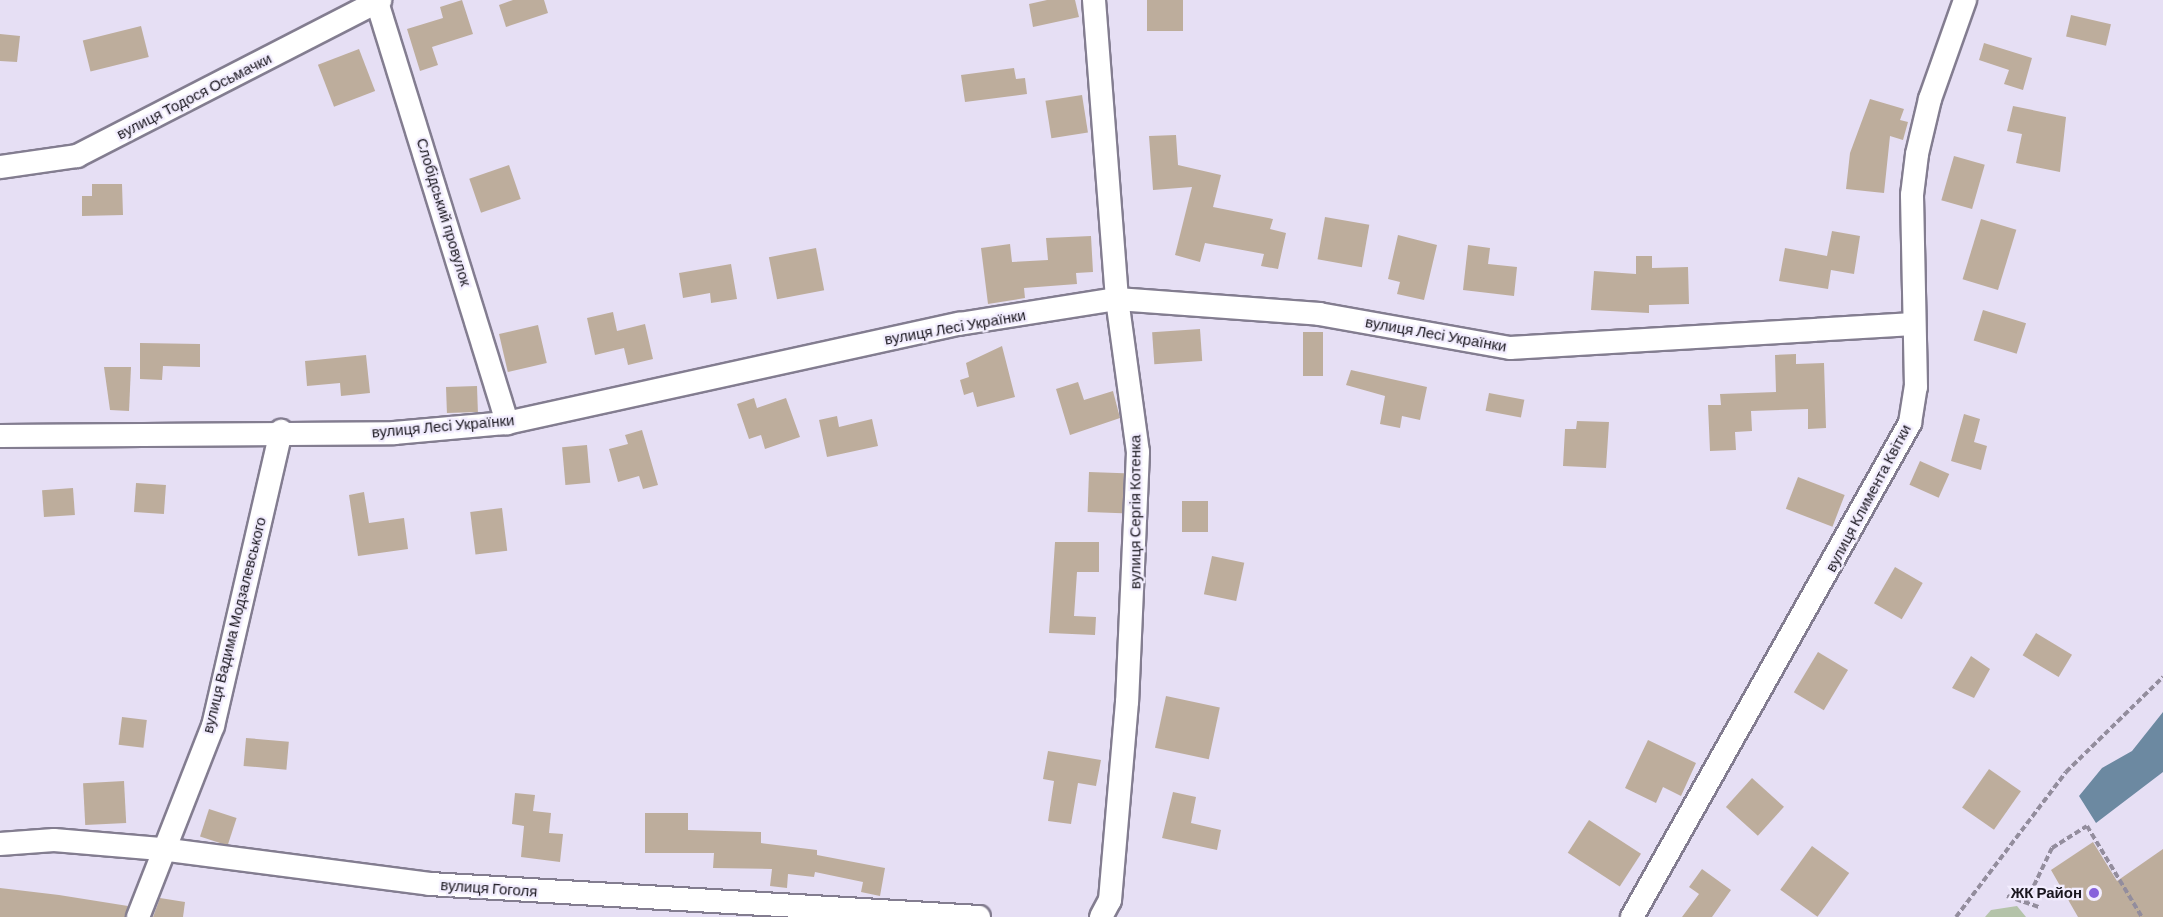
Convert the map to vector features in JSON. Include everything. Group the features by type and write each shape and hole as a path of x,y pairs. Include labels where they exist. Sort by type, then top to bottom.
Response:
{"street":[{"name":"вулиця Сергія Котенка","path":"1094,0 1117,299 1138,452 1136,583 1110,900 1102,917"},
{"name":"вулиця Климента Квітки","path":"1632,917 1903,439 1916,387 1913,324 1917,154 1965,0"},
{"name":"вулиця Тодося Осьмачки","path":"0,167 77,156 379,1"},
{"name":"Слобідський провулок","path":"379,1 507,423"},
{"name":"вулиця Лесі Українки","path":"0,436 281,430 394,433 507,423 959,324 1117,299 1319,314 1510,348 1913,324"},
{"name":"вулиця Вадима Модзалевського","path":"138,917 161,849 213,726 281,430"},
{"name":"вулиця Гоголя","path":"0,844 54,840 161,849 430,884 694,910 980,917"}],"path":[{"path":"1956,917 2066,772 2163,677"},
{"path":"2026,902 2052,848 2087,826 2142,917"},
{"path":"2007,896 2039,908"}],"green space":[{"path":"2017,906 2026,917 1985,917 1991,910"}],"water":[{"path":"2163,712 2163,772 2096,823 2079,796 2102,768 2132,751"}],"building":[{"path":"462,0 473,34 432,47 438,65 420,71 407,29 443,18 440,7"},
{"path":"513,0 544,0 548,13 506,27 499,5"},
{"path":"1047,0 1075,0 1079,17 1033,27 1029,4"},
{"path":"1147,0 1183,0 1183,31 1147,31"},
{"path":"2071,15 2111,24 2106,46 2066,36"},
{"path":"141,26 149,57 91,72 83,41"},
{"path":"0,34 20,36 17,62 0,61"},
{"path":"1984,43 2032,58 2023,90 2004,84 2009,70 1979,60"},
{"path":"359,49 375,91 334,107 318,65"},
{"path":"1014,68 1016,79 1025,78 1027,94 965,102 961,75"},
{"path":"1082,95 1088,133 1051,138 1045,101"},
{"path":"1870,99 1904,109 1900,120 1908,122 1903,140 1890,136 1884,193 1846,189 1850,153"},
{"path":"2013,106 2066,117 2060,172 2016,163 2022,134 2007,131"},
{"path":"1176,135 1178,165 1221,175 1213,207 1273,219 1270,229 1286,233 1278,269 1261,266 1264,254 1205,243 1200,262 1175,255 1192,187 1153,190 1149,136"},
{"path":"1954,156 1985,165 1972,209 1941,200"},
{"path":"509,165 521,199 481,213 469,179"},
{"path":"92,184 122,184 123,215 82,216 82,196 92,196"},
{"path":"1325,217 1369,225 1362,267 1318,259"},
{"path":"1981,219 2016,230 1998,290 1963,279"},
{"path":"1832,231 1860,236 1854,274 1831,270 1828,289 1779,281 1785,248 1827,256"},
{"path":"1398,235 1437,245 1424,300 1397,294 1400,282 1388,279"},
{"path":"1091,236 1093,272 1076,273 1077,284 1024,288 1025,298 988,304 981,248 1010,244 1012,262 1048,260 1046,238"},
{"path":"1468,245 1490,248 1488,264 1517,267 1514,296 1463,290"},
{"path":"816,248 824,290 777,299 769,257"},
{"path":"1636,256 1652,256 1652,268 1688,267 1689,304 1649,305 1649,313 1591,310 1594,271 1636,274"},
{"path":"731,264 737,299 711,303 710,293 683,298 679,273"},
{"path":"1983,310 2026,323 2017,354 1974,341"},
{"path":"613,312 617,331 645,324 653,359 628,365 624,348 595,355 587,318"},
{"path":"538,325 547,363 508,372 499,334"},
{"path":"1200,329 1202,361 1154,364 1152,332"},
{"path":"1303,332 1323,332 1323,376 1303,376"},
{"path":"140,343 200,344 200,367 163,366 162,380 140,379"},
{"path":"1002,346 1015,397 977,407 973,392 964,395 960,380 969,377 966,363"},
{"path":"1796,354 1796,364 1824,363 1826,428 1808,429 1808,409 1751,411 1752,431 1735,432 1736,450 1710,451 1708,405 1721,405 1720,394 1776,392 1775,355"},
{"path":"366,355 370,393 341,396 340,383 307,386 305,361"},
{"path":"104,367 131,367 129,411 110,410"},
{"path":"1351,370 1427,387 1420,420 1402,416 1400,428 1380,424 1385,396 1346,385"},
{"path":"1078,382 1084,400 1113,391 1120,418 1070,435 1056,389"},
{"path":"477,386 478,412 447,413 446,387"},
{"path":"1489,393 1524,400 1521,418 1486,411"},
{"path":"754,398 757,408 786,398 800,437 765,449 761,435 749,439 737,404"},
{"path":"1964,414 1980,419 1974,442 1987,446 1981,470 1951,461"},
{"path":"837,416 839,427 872,419 878,446 827,457 819,420"},
{"path":"1577,421 1609,422 1606,468 1563,466 1565,429 1576,429"},
{"path":"642,430 658,485 643,489 639,476 618,482 609,449 628,444 625,435"},
{"path":"587,445 590,483 565,485 562,447"},
{"path":"1920,461 1949,474 1939,498 1909,485"},
{"path":"1089,472 1124,473 1123,513 1088,512"},
{"path":"1798,477 1845,495 1832,527 1786,509"},
{"path":"136,483 166,485 164,514 134,512"},
{"path":"73,488 75,515 44,517 42,490"},
{"path":"364,492 369,523 404,518 408,549 358,556 349,495"},
{"path":"1182,501 1208,501 1208,532 1182,532"},
{"path":"502,508 507,551 475,555 470,512"},
{"path":"1055,542 1099,542 1099,572 1077,572 1074,616 1096,617 1095,635 1049,633"},
{"path":"1212,556 1244,563 1236,601 1204,594"},
{"path":"1895,567 1923,583 1902,619 1874,603"},
{"path":"2036,633 2072,655 2059,677 2023,655"},
{"path":"1818,652 1848,670 1824,710 1794,692"},
{"path":"1971,656 1990,669 1974,698 1952,688"},
{"path":"1166,696 1220,707 1209,759 1155,748"},
{"path":"122,717 147,720 143,748 119,745"},
{"path":"246,738 289,742 286,770 244,766"},
{"path":"1648,740 1696,763 1681,796 1663,787 1656,803 1625,788"},
{"path":"1048,751 1101,760 1096,786 1078,783 1071,824 1048,821 1054,781 1043,779"},
{"path":"1989,769 2021,791 1994,830 1962,808"},
{"path":"1752,778 1784,807 1758,836 1726,807"},
{"path":"124,781 126,823 85,825 83,783"},
{"path":"1173,792 1196,797 1191,823 1221,830 1217,850 1162,838"},
{"path":"515,793 535,795 533,811 551,813 549,833 563,834 560,862 521,857 524,826 512,824"},
{"path":"209,809 237,818 228,846 200,837"},
{"path":"645,813 688,813 688,830 761,832 761,843 817,850 817,855 885,868 880,896 861,892 863,882 815,872 814,877 788,874 787,888 770,886 772,869 713,868 714,853 645,853"},
{"path":"1589,820 1641,854 1620,886 1568,853"},
{"name":"ЖК Район","path":"2093,842 2117,881 2163,849 2163,917 2078,917 2051,870"},
{"path":"1812,846 1849,873 1817,917 1780,890"},
{"path":"1702,869 1731,890 1712,917 1682,917 1699,894 1689,887"},
{"path":"0,888 128,906 125,917 0,917"},
{"path":"160,898 185,902 183,917 153,917"}],"place":[{"name":"ЖК Район","path":"2094,893"}]}
